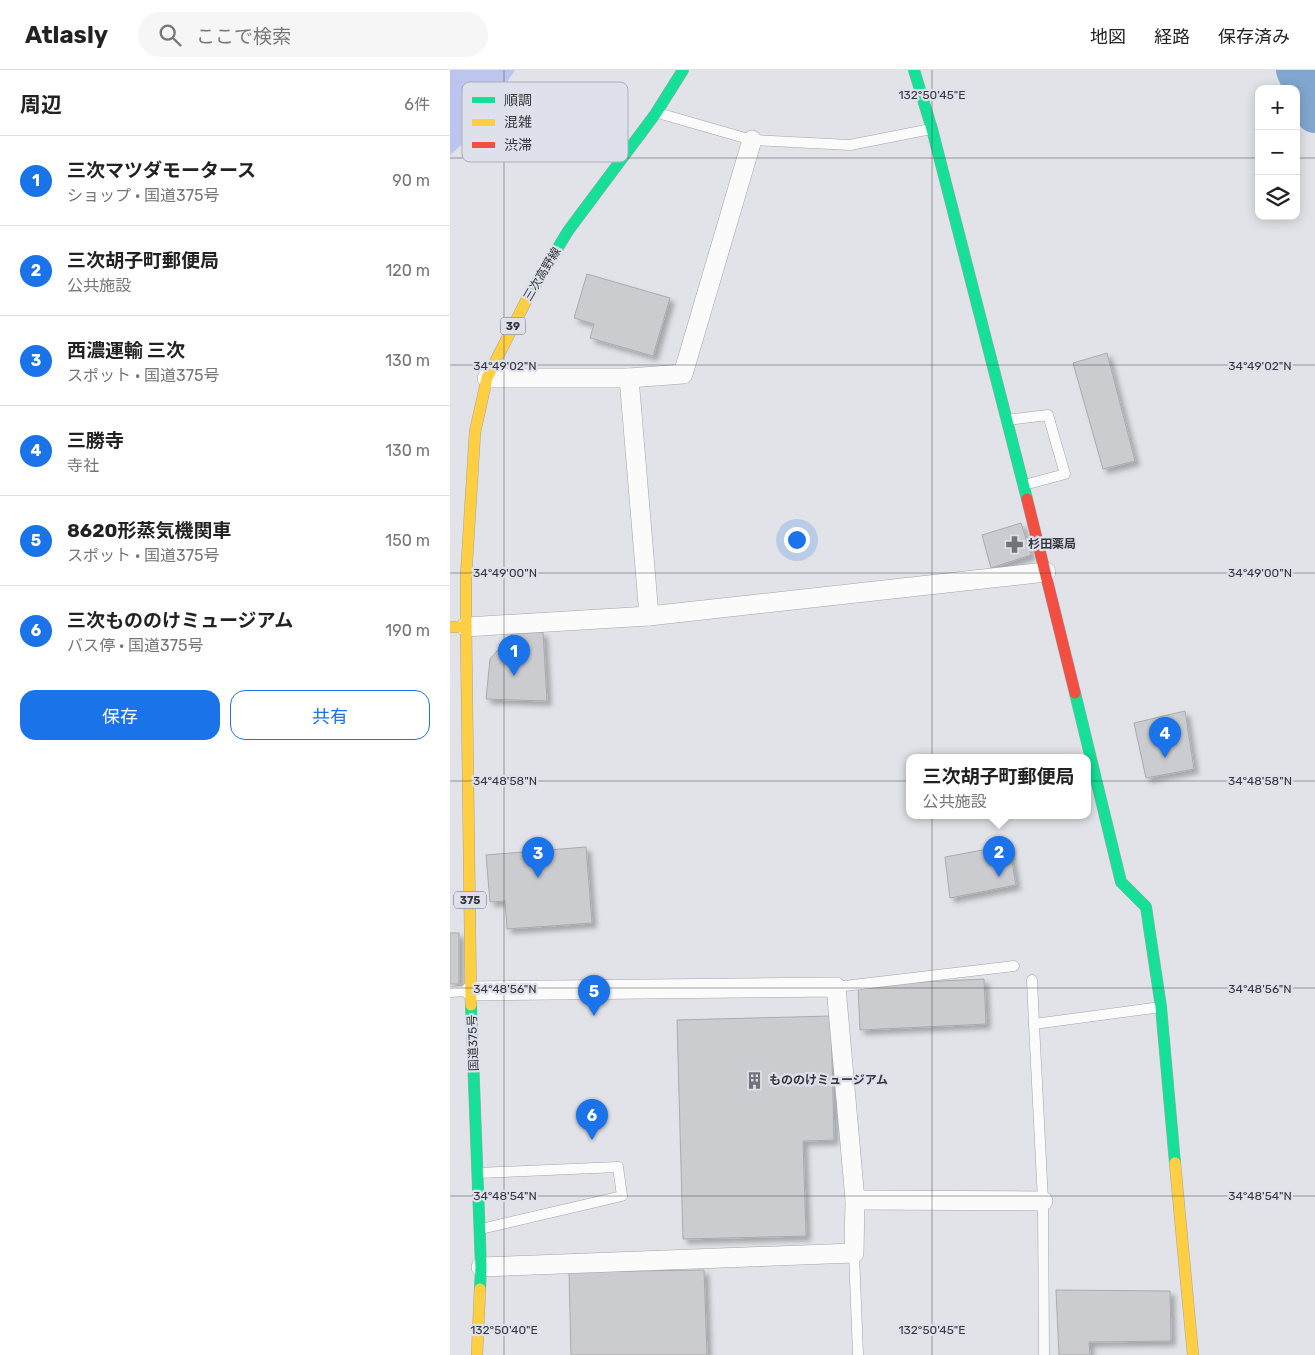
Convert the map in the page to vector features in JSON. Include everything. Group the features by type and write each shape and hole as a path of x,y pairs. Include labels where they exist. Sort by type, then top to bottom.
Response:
{"main road":[{"name":"三次高野線","path":"628,151 656,113 683,70"},
{"path":"914,70 932,129 1046,572 1090,754"},
{"name":"三次高野線","path":"458,627 466,577 475,432 487,378 526,298 568,232 620,162"},
{"name":"国道375号","path":"458,627 481,1266 477,1355"},
{"path":"1091,758 1121,882 1146,907 1161,1007 1193,1355"}],"street":[{"path":"487,378 628,378 683,374 752,140"},
{"path":"628,378 649,616"},
{"path":"458,627 649,616 1046,572"},
{"path":"471,991 836,987 855,1200 854,1253 481,1266"},
{"path":"855,1200 1043,1201"}],"lane":[{"path":"656,113 752,140 850,145 932,129"},
{"path":"1006,420 1048,415 1065,474 1023,485"},
{"path":"836,987 1014,966"},
{"path":"1032,980 1043,1201 1044,1355"},
{"path":"450,992 471,991"},
{"path":"1034,1024 1161,1007"},
{"path":"477,1173 618,1168 622,1196 479,1230"},
{"path":"854,1253 858,1355"}],"shaded area":[{"path":"450,70 515,70 507,82 462,82 462,145 450,155"}],"building":[{"path":"587,274 670,298 653,356 590,338 594,324 574,318"},
{"path":"1107,353 1135,461 1103,469 1073,363"},
{"path":"1021,523 1031,555 991,568 982,535"},
{"path":"543,632 547,701 486,699 490,659 512,634"},
{"path":"1185,711 1194,769 1146,778 1134,723"},
{"path":"1009,845 1016,885 950,898 945,857"},
{"path":"586,847 592,923 507,929 505,901 490,902 486,855"},
{"path":"450,933 459,933 459,984 450,984"},
{"path":"984,979 986,1024 860,1030 858,985"},
{"name":"もののけミュージアム","path":"831,1016 834,1140 803,1141 806,1236 683,1239 677,1020"},
{"path":"704,1270 707,1355 571,1355 569,1272"},
{"path":"1056,1290 1170,1291 1171,1341 1089,1342 1090,1355 1059,1355"}],"waterway":[{"path":"1296,70 1315,113"}],"traffic: fast":[{"path":"628,151 656,113 683,70"},
{"path":"914,70 932,129 1027,499"},
{"path":"528,297 568,231 619,162"},
{"path":"1075,693 1090,754"},
{"path":"1091,759 1121,882 1146,907 1161,1007 1175,1163"},
{"path":"471,1005 481,1267 480,1289"}],"traffic: slow":[{"path":"466,627 466,577 475,432 487,378 528,297"},
{"path":"450,627 466,627 471,1005"},
{"path":"1175,1163 1193,1355"},
{"path":"477,1355 480,1289"}],"traffic: jam":[{"path":"1027,499 1075,693"}],"place":[{"name":"杉田薬局","path":"1014,544"},
{"name":"三次マツダモータース","path":"514,676"},
{"name":"三勝寺","path":"1165,758"},
{"name":"三次胡子町郵便局","path":"999,877"},
{"name":"西濃運輸 三次","path":"538,878"},
{"name":"8620形蒸気機関車","path":"594,1016"},
{"name":"もののけミュージアム","path":"755,1080"},
{"name":"三次もののけミュージアム","path":"592,1140"}]}
